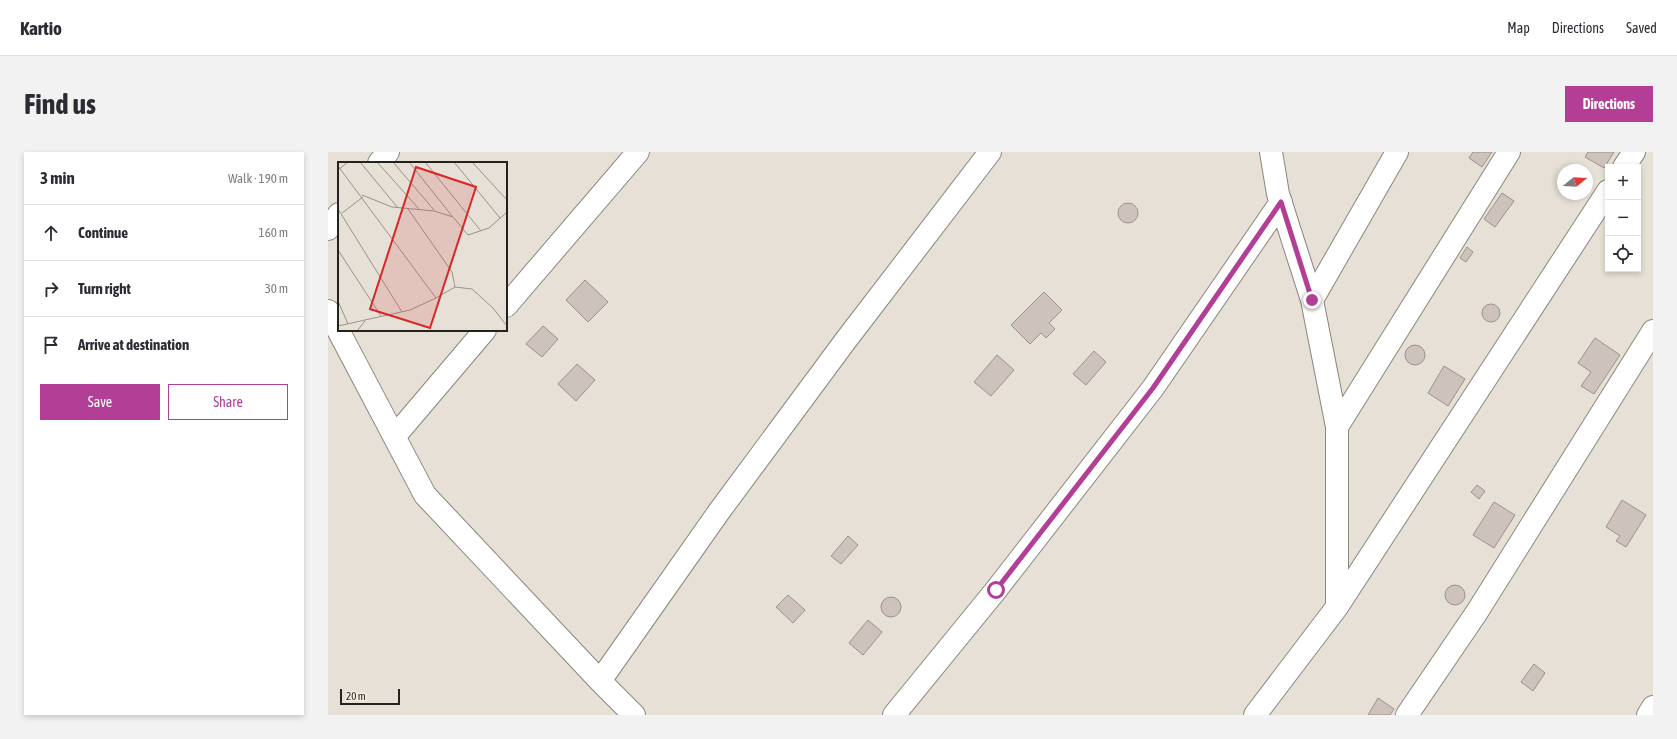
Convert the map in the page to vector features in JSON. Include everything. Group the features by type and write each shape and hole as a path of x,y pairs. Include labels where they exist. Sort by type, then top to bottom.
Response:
{"street":[{"path":"380,162 388,152"},
{"path":"507,305 638,152"},
{"path":"600,681 722,507 846,340 990,152"},
{"path":"1271,152 1281,202 1312,300 1337,427 1337,608"},
{"path":"1312,300 1397,152"},
{"path":"1337,427 1509,152"},
{"path":"1626,164 1634,152"},
{"path":"1254,715 1337,608 1605,197"},
{"path":"894,715 996,590 1153,388 1281,202"},
{"path":"328,229 338,215"},
{"path":"328,311 338,330"},
{"path":"339,331 425,495 600,681 634,715"},
{"path":"395,436 485,331"},
{"path":"1407,715 1477,612 1653,331"},
{"path":"1648,715 1653,707"}],"building":[{"path":"1473,152 1492,152 1482,167 1469,158"},
{"path":"1588,152 1614,152 1605,164 1604,168 1585,157"},
{"path":"1502,193 1514,201 1495,227 1484,219"},
{"path":"1128,203 1135,206 1138,213 1135,220 1128,223 1121,220 1118,213 1121,206"},
{"path":"1467,247 1473,252 1466,262 1460,258"},
{"path":"585,280 608,302 588,322 566,300"},
{"path":"1044,292 1062,310 1049,323 1055,329 1046,338 1041,333 1030,344 1011,325"},
{"path":"1491,304 1497,307 1500,313 1497,319 1491,322 1485,319 1482,313 1485,307"},
{"path":"543,326 558,339 542,357 526,344"},
{"path":"1595,338 1620,355 1594,394 1581,386 1591,372 1578,363"},
{"path":"1415,345 1422,348 1425,355 1422,362 1415,365 1408,362 1405,355 1408,348"},
{"path":"1094,351 1106,362 1086,385 1073,374"},
{"path":"997,355 1014,370 991,396 974,382"},
{"path":"577,364 595,380 576,401 558,384"},
{"path":"1444,366 1465,379 1448,406 1428,393"},
{"path":"1477,485 1485,491 1479,499 1471,492"},
{"path":"1622,500 1646,515 1626,547 1616,541 1620,536 1606,527"},
{"path":"1494,502 1515,515 1494,548 1473,535"},
{"path":"848,536 858,545 841,564 831,556"},
{"path":"1455,585 1462,588 1465,595 1462,602 1455,605 1448,602 1445,595 1448,588"},
{"path":"788,595 805,610 793,623 776,607"},
{"path":"891,597 898,600 901,607 898,614 891,617 884,614 881,607 884,600"},
{"path":"868,620 882,632 863,655 849,643"},
{"path":"1534,664 1545,673 1533,691 1521,682"},
{"path":"1378,698 1394,709 1390,715 1368,715"}],"route":[{"path":"996,590 1153,388 1281,202 1312,300"}]}
